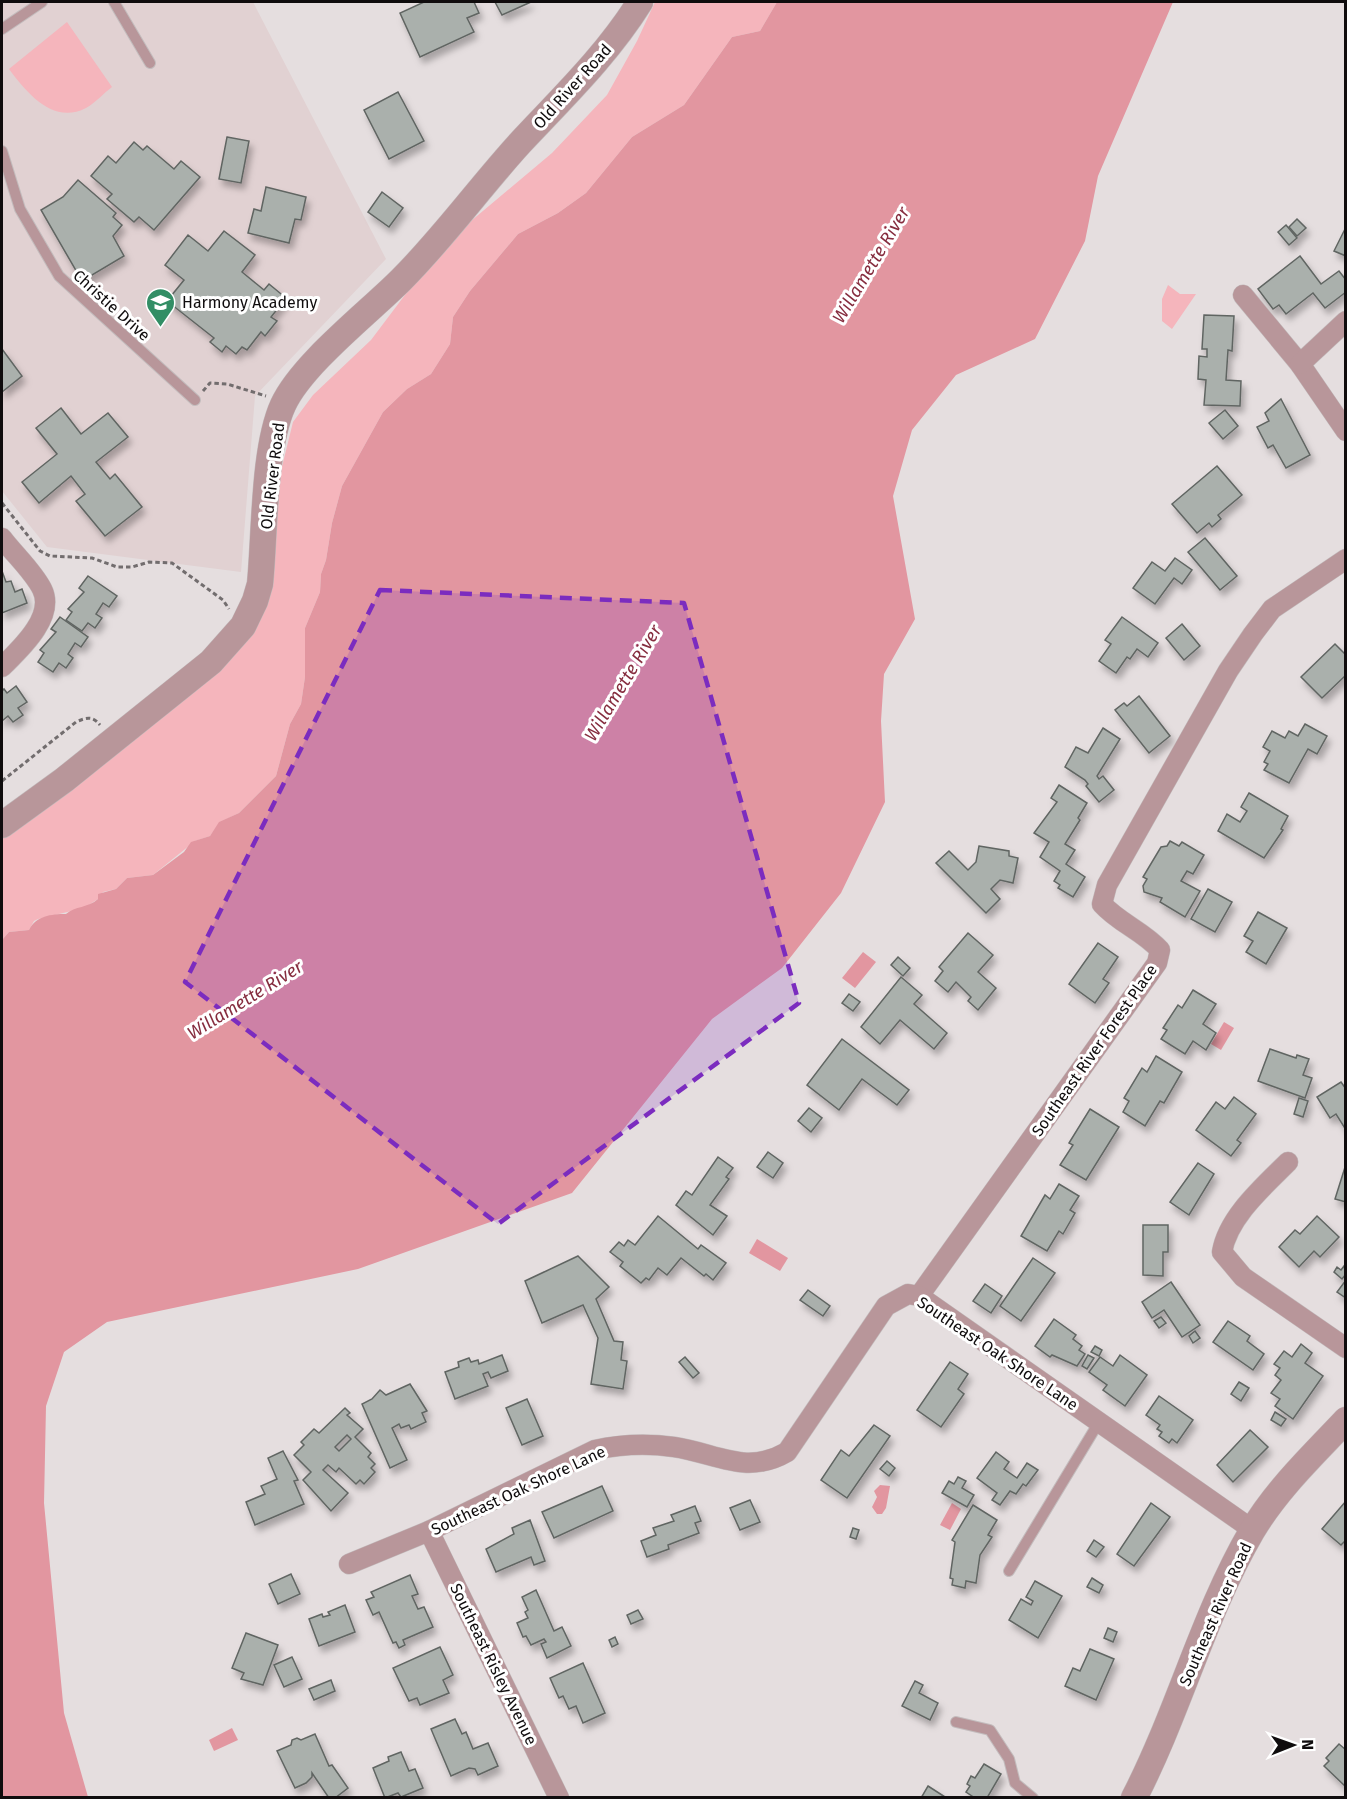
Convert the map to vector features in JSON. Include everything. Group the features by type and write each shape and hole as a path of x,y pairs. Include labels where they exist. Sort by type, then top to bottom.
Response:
{"street":[{"name":"Old River Road","path":"2,825 64,780 211,662 243,626 260,584 273,442 284,404 310,367 404,277 519,145 576,85 609,46 640,2"},
{"path":"1243,295 1300,364 1346,430"},
{"path":"1300,364 1346,321"},
{"path":"2,538 42,589 45,600 43,614 33,631 2,667"},
{"name":"Southeast River Forest Place","path":"919,1296 1157,963 1160,950 1150,938 1111,914 1102,904 1107,885 1228,671 1272,609 1346,559"},
{"path":"1288,1162 1260,1190 1225,1235 1222,1252 1243,1277 1346,1348"},
{"name":"Southeast Oak Shore Lane","path":"349,1564 429,1531 595,1450 621,1444 676,1448 732,1462 769,1462 787,1452 886,1306 908,1294 919,1296 1253,1530"},
{"name":"Southeast River Road","path":"1134,1797 1162,1736 1211,1615 1253,1530 1288,1482 1346,1420"},
{"name":"Southeast Risley Avenue","path":"429,1531 559,1797"}],"lane":[{"path":"2,29 42,2"},
{"path":"114,2 150,63"},
{"name":"Christie Drive","path":"2,151 20,209 59,276 195,400"},
{"path":"1009,1571 1099,1422"},
{"path":"956,1722 990,1730 1009,1759 1015,1783 1033,1797"}],"path":[{"path":"195,400 210,383 257,392 284,404"},
{"path":"2,503 40,551 50,556 92,558 117,567 132,567 149,562 172,563 223,600"},
{"path":"2,781 76,722 86,717 95,719"}],"highlighted area":[{"path":"380,590 684,603 799,1003 498,1224 185,982"}],"shaded area":[{"name":"Harmony Academy","path":"2,2 253,2 386,259 255,396 241,572 47,547 2,491"},
{"path":"655,2 777,2 760,31 732,37 684,105 632,137 586,193 558,213 518,234 470,291 453,317 450,344 431,374 407,389 383,412 342,486 321,574 320,592 305,628 305,677 301,704 290,724 276,776 239,813 220,822 210,836 195,841 153,875 127,878 116,889 103,892 98,899 84,908 38,919 34,921 29,930 9,932 2,940 2,829 237,649 293,422 313,395 371,340 420,275 471,221 552,153 607,95 637,41"},
{"path":"67,22 112,87 86,108 74,112 63,112 42,104 24,88 9,69"},
{"path":"1168,285 1180,294 1196,294 1172,329 1162,321 1162,299"}],"water":[{"name":"Willamette River","path":"777,2 1173,2 1098,176 1085,241 1035,339 956,375 912,430 893,496 915,619 884,674 881,721 885,802 841,893 782,968 712,1019 572,1193 358,1269 107,1322 64,1352 46,1406 44,1503 64,1713 88,1797 2,1797 2,940 9,932 29,930 32,925 44,917 66,914 90,904 98,899 98,894 116,889 127,878 153,875 184,852 191,842 210,836 219,822 239,813 276,776 290,724 301,704 305,677 305,628 320,592 321,574 342,486 383,412 407,389 431,374 450,344 453,317 470,291 518,234 558,213 586,193 632,137 684,105 732,37 760,31"},
{"path":"863,952 876,962 855,988 842,978"},
{"path":"1224,1022 1234,1028 1221,1050 1211,1044"},
{"path":"757,1239 788,1258 780,1271 749,1253"},
{"path":"880,1485 890,1486 886,1508 882,1514 877,1514 872,1507 877,1497 874,1491"},
{"path":"952,1503 961,1509 950,1530 940,1525"},
{"path":"232,1728 238,1740 214,1751 209,1740"}],"building":[{"path":"424,2 474,2 479,13 467,18 474,32 420,57 400,13"},
{"path":"495,2 531,2 502,15"},
{"path":"398,92 424,141 389,159 364,110"},
{"path":"227,137 249,141 241,183 219,179"},
{"path":"134,142 143,150 147,146 174,169 181,161 200,177 154,230 139,217 134,222 107,199 112,194 91,176 108,156 116,163"},
{"path":"78,180 116,213 113,217 122,225 113,236 124,256 82,281 41,210 63,197"},
{"path":"266,187 306,197 301,220 295,219 289,243 248,233 254,209 261,211"},
{"path":"382,192 403,208 389,227 368,212"},
{"path":"1297,219 1306,228 1297,236 1289,227"},
{"path":"1286,225 1297,238 1289,245 1278,232"},
{"path":"1346,227 1346,256 1334,251"},
{"path":"224,231 255,255 242,272 264,290 269,284 286,298 271,317 277,321 265,336 261,332 247,350 242,347 236,354 226,346 222,352 210,342 214,338 167,301 184,280 165,265 188,235 208,251"},
{"path":"1300,256 1321,284 1339,271 1346,280 1346,292 1325,308 1313,293 1286,314 1279,305 1273,309 1258,289"},
{"path":"1204,315 1234,316 1232,351 1228,350 1226,380 1241,381 1240,406 1204,405 1206,380 1198,379 1199,356 1207,357 1207,349 1202,349"},
{"path":"2,349 22,376 2,392"},
{"path":"1281,399 1310,455 1286,468 1273,445 1268,448 1257,427 1269,421 1265,413"},
{"path":"61,408 81,434 108,413 128,437 96,462 110,479 115,474 142,507 105,536 76,501 85,494 71,476 39,503 22,482 57,454 36,428"},
{"path":"1225,410 1238,426 1223,439 1209,423"},
{"path":"1217,466 1242,495 1218,515 1221,519 1212,527 1209,523 1197,533 1172,504"},
{"path":"1205,538 1237,576 1220,590 1188,552"},
{"path":"1175,558 1192,570 1182,584 1174,578 1155,604 1133,588 1152,562 1165,571"},
{"path":"2,571 6,582 11,581 15,592 22,589 27,603 2,613"},
{"path":"88,576 117,596 109,607 103,603 96,614 102,618 95,628 88,623 82,631 66,620 72,612 68,609 84,592 79,588"},
{"path":"60,617 88,637 81,647 75,643 68,654 73,658 66,668 59,663 53,672 38,662 44,653 40,650 56,632 51,629"},
{"path":"1122,617 1158,643 1148,657 1137,649 1130,659 1127,657 1116,673 1099,661 1111,644 1105,640"},
{"path":"1182,624 1200,646 1184,660 1166,638"},
{"path":"1335,644 1346,655 1346,675 1322,698 1301,677"},
{"path":"16,686 27,702 18,708 23,715 13,722 8,716 2,721 2,691 4,689 7,693"},
{"path":"1139,696 1170,736 1149,753 1115,710 1124,703 1127,706"},
{"path":"1305,724 1327,736 1317,754 1308,749 1289,783 1264,770 1268,764 1264,762 1270,751 1263,747 1272,731 1285,738 1289,731 1298,736"},
{"path":"1103,728 1120,739 1097,776 1099,779 1103,776 1114,790 1099,802 1086,786 1088,784 1085,780 1065,767 1076,747 1088,753"},
{"path":"1059,785 1087,803 1078,818 1080,820 1065,844 1075,850 1066,864 1085,877 1073,897 1058,888 1060,885 1054,881 1060,871 1040,857 1049,842 1034,833 1057,802 1051,798"},
{"path":"1249,793 1288,816 1281,829 1283,830 1264,858 1218,831 1227,814 1240,822 1247,811 1241,807"},
{"path":"1170,841 1179,846 1182,842 1204,855 1193,874 1187,871 1181,881 1200,891 1185,917 1160,902 1162,898 1144,892 1143,886 1147,879 1143,877 1161,847 1167,846"},
{"path":"979,846 1009,851 1009,856 1018,858 1013,883 1000,880 991,889 1000,899 986,913 936,863 949,851 968,870 976,862"},
{"path":"1208,889 1232,902 1215,932 1191,919"},
{"path":"1258,912 1287,928 1266,964 1246,952 1253,941 1244,936"},
{"path":"968,933 993,955 978,972 996,988 978,1010 968,1001 971,997 956,982 948,992 935,981 943,971 939,967"},
{"path":"1098,943 1118,957 1103,979 1109,983 1095,1003 1069,984"},
{"path":"898,957 910,968 903,976 891,965"},
{"path":"901,977 922,995 914,1004 947,1033 934,1049 900,1020 880,1044 861,1027"},
{"path":"1193,990 1216,1004 1203,1024 1216,1033 1206,1050 1193,1041 1185,1054 1161,1039 1167,1030 1163,1028 1178,1005 1182,1008"},
{"path":"849,994 860,1002 853,1011 842,1003"},
{"path":"842,1039 909,1090 897,1105 862,1079 839,1110 807,1085"},
{"path":"1270,1049 1296,1058 1297,1055 1309,1059 1303,1075 1312,1078 1305,1098 1258,1081"},
{"path":"1156,1056 1182,1072 1164,1103 1160,1101 1145,1126 1123,1112 1129,1101 1124,1098 1142,1068 1147,1072"},
{"path":"1341,1082 1346,1089 1346,1130 1336,1114 1330,1118 1317,1097"},
{"path":"1234,1097 1256,1114 1237,1140 1241,1143 1231,1156 1196,1130 1216,1102 1225,1109"},
{"path":"1299,1098 1308,1101 1303,1117 1294,1114"},
{"path":"809,1108 822,1118 811,1132 798,1121"},
{"path":"1090,1109 1119,1127 1086,1180 1060,1165 1073,1145 1069,1143"},
{"path":"768,1152 783,1163 773,1178 757,1167"},
{"path":"718,1157 733,1168 726,1177 729,1179 710,1205 727,1216 713,1235 676,1205 686,1191 692,1195"},
{"path":"1198,1163 1214,1174 1189,1215 1170,1202"},
{"path":"1346,1164 1346,1202 1335,1199"},
{"path":"1059,1184 1079,1196 1070,1210 1075,1213 1063,1234 1059,1231 1047,1251 1021,1236 1045,1195 1050,1199"},
{"path":"658,1216 698,1249 701,1245 726,1263 713,1280 706,1274 704,1276 681,1258 667,1275 658,1268 649,1280 646,1278 641,1283 620,1266 623,1262 610,1252 619,1242 624,1246 628,1240 635,1245"},
{"path":"1317,1216 1339,1237 1320,1257 1314,1251 1299,1267 1279,1247 1295,1230 1300,1234"},
{"path":"1143,1225 1168,1225 1168,1252 1163,1252 1163,1276 1143,1275"},
{"path":"578,1256 609,1287 596,1299 614,1341 623,1342 621,1360 627,1361 623,1389 591,1384 598,1338 583,1305 542,1323 525,1281"},
{"path":"1033,1258 1055,1273 1021,1321 1000,1306"},
{"path":"1344,1266 1346,1274 1342,1279 1334,1272 1337,1267 1341,1270"},
{"path":"1346,1280 1346,1298 1337,1292"},
{"path":"1171,1282 1200,1325 1182,1337 1164,1310 1152,1318 1142,1302"},
{"path":"985,1284 1002,1296 991,1313 973,1301"},
{"path":"808,1290 830,1306 823,1316 800,1300"},
{"path":"1161,1317 1166,1323 1159,1328 1154,1321"},
{"path":"1054,1319 1076,1335 1073,1339 1082,1346 1079,1350 1085,1354 1077,1366 1052,1355 1050,1357 1035,1346"},
{"path":"1228,1321 1250,1336 1247,1341 1264,1354 1253,1370 1213,1342"},
{"path":"1195,1331 1200,1338 1193,1343 1189,1336"},
{"path":"1301,1344 1312,1353 1305,1363 1323,1376 1293,1419 1275,1406 1280,1399 1271,1393 1281,1380 1275,1375 1280,1368 1274,1364 1284,1351 1292,1357"},
{"path":"1095,1346 1102,1350 1099,1356 1091,1352"},
{"path":"502,1355 508,1371 491,1378 488,1372 483,1374 488,1386 455,1399 445,1372 459,1367 458,1362 469,1358 471,1362 478,1360 479,1364"},
{"path":"1088,1355 1094,1358 1087,1369 1082,1366"},
{"path":"1120,1355 1147,1375 1125,1406 1103,1390 1107,1385 1089,1372 1100,1357 1113,1366"},
{"path":"685,1357 699,1373 693,1378 679,1362"},
{"path":"950,1362 968,1374 958,1389 964,1394 941,1427 917,1410"},
{"path":"1239,1382 1249,1388 1241,1401 1231,1394"},
{"path":"410,1384 427,1411 422,1413 426,1422 411,1429 409,1425 401,1428 399,1424 392,1428 407,1460 390,1468 362,1404 372,1399 380,1390 386,1395"},
{"path":"1159,1396 1193,1420 1177,1443 1172,1439 1169,1443 1159,1436 1162,1432 1157,1429 1160,1425 1146,1415"},
{"path":"527,1399 543,1436 522,1445 506,1408"},
{"path":"345,1408 350,1413 347,1415 363,1429 355,1437 371,1453 368,1457 375,1464 371,1468 375,1472 364,1484 360,1480 356,1484 339,1468 336,1472 328,1465 323,1470 348,1493 331,1511 303,1480 311,1472 294,1455 304,1445 301,1442 314,1429 319,1433","holes":["347,1435 351,1439 339,1451 335,1447"]},
{"path":"1275,1412 1286,1419 1281,1426 1271,1420"},
{"path":"874,1425 890,1436 847,1498 821,1480 841,1450 849,1456"},
{"path":"1250,1430 1268,1447 1233,1482 1217,1465"},
{"path":"283,1451 298,1480 294,1481 304,1504 255,1525 246,1502 265,1494 261,1486 277,1479 268,1458"},
{"path":"996,1452 1009,1462 1004,1469 1017,1478 1027,1463 1038,1470 1026,1486 1023,1484 1016,1494 1010,1491 1000,1505 992,1500 997,1493 977,1478"},
{"path":"887,1461 895,1468 889,1476 880,1469"},
{"path":"958,1477 966,1481 962,1488 974,1495 967,1507 942,1493 949,1481 954,1484"},
{"path":"602,1486 613,1511 554,1538 542,1512"},
{"path":"750,1500 760,1522 740,1530 730,1508"},
{"path":"1346,1501 1346,1540 1341,1545 1322,1529"},
{"path":"1151,1503 1170,1517 1134,1566 1117,1554"},
{"path":"973,1505 997,1520 988,1535 992,1537 980,1555 976,1583 966,1581 965,1588 952,1585 953,1579 950,1578 955,1542 952,1540"},
{"path":"695,1506 701,1521 695,1523 699,1533 668,1545 669,1549 647,1557 641,1541 656,1535 653,1528 674,1521 671,1515"},
{"path":"530,1520 545,1561 534,1565 531,1557 496,1572 486,1549 514,1534 512,1528"},
{"path":"853,1528 859,1530 856,1539 850,1537"},
{"path":"1094,1540 1104,1547 1096,1557 1087,1551"},
{"path":"291,1574 300,1594 278,1604 269,1584"},
{"path":"410,1575 418,1594 412,1596 418,1609 424,1607 433,1627 403,1640 405,1645 399,1648 396,1642 393,1643 379,1612 373,1615 366,1600 374,1597 371,1592"},
{"path":"1092,1578 1103,1585 1099,1593 1087,1587"},
{"path":"1035,1581 1062,1596 1038,1638 1009,1620 1021,1599 1031,1605 1033,1601 1026,1597"},
{"path":"536,1590 554,1631 562,1627 571,1646 547,1658 541,1644 546,1642 544,1639 531,1645 526,1636 523,1637 517,1623 528,1618 525,1612 528,1610 522,1597"},
{"path":"345,1605 355,1632 319,1646 309,1619 322,1614 323,1617 330,1615 328,1612"},
{"path":"638,1610 643,1619 631,1624 627,1615"},
{"path":"1108,1628 1117,1632 1113,1642 1104,1638"},
{"path":"246,1633 278,1645 263,1685 241,1679 244,1673 232,1668"},
{"path":"615,1637 618,1644 612,1647 609,1640"},
{"path":"440,1647 453,1675 443,1680 449,1693 420,1705 417,1698 409,1701 393,1668"},
{"path":"1090,1649 1114,1659 1096,1700 1065,1686 1073,1668 1080,1671"},
{"path":"292,1657 302,1679 284,1687 274,1665"},
{"path":"583,1663 605,1713 583,1723 576,1706 569,1709 563,1696 559,1698 550,1678"},
{"path":"331,1680 335,1691 314,1700 309,1689"},
{"path":"915,1681 923,1685 919,1693 938,1703 930,1720 902,1706"},
{"path":"455,1719 462,1734 466,1732 473,1749 488,1743 498,1766 478,1775 475,1769 469,1768 451,1776 431,1729"},
{"path":"315,1734 329,1766 332,1765 348,1788 335,1798 329,1798 312,1773 312,1777 306,1783 295,1788 277,1751 291,1745 292,1740 297,1738 301,1740"},
{"path":"1339,1744 1346,1750 1346,1787 1324,1766 1329,1761 1326,1758"},
{"path":"401,1752 409,1771 415,1769 423,1788 401,1797 398,1793 385,1798 373,1768 389,1761 388,1757"},
{"path":"984,1764 1001,1774 987,1798 975,1798 966,1792 970,1786 967,1784 971,1776 975,1778"},
{"path":"928,1786 945,1797 949,1798 921,1798"}],"place":[{"name":"Harmony Academy","path":"161,328"}]}
